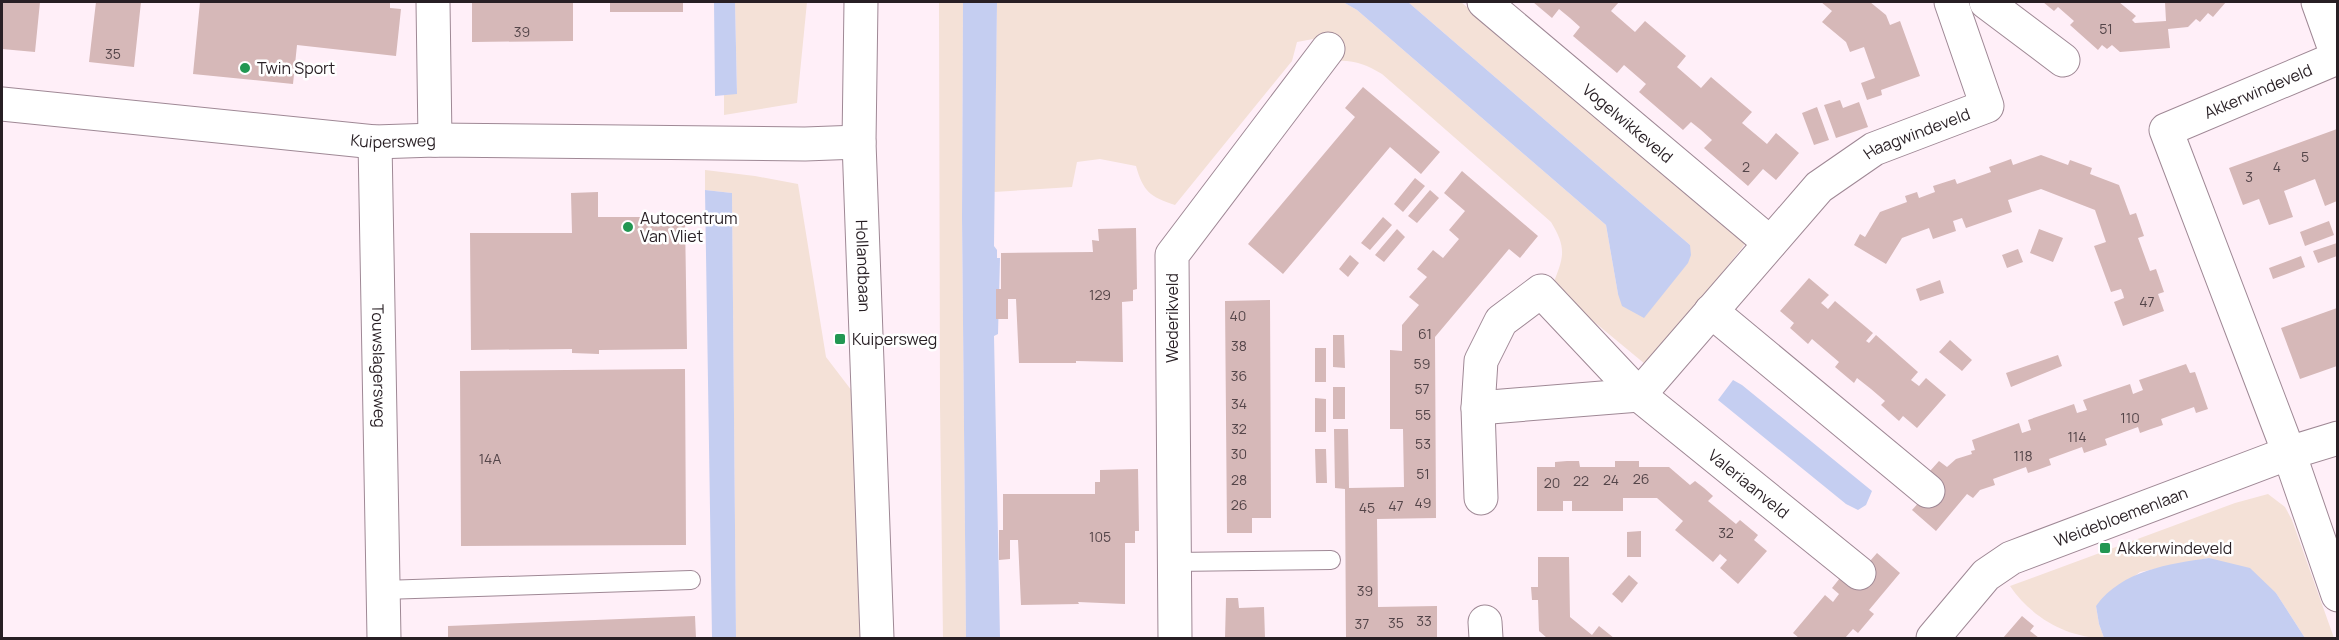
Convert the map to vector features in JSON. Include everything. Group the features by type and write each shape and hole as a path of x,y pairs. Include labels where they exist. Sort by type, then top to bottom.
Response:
{"street":[{"path":"433,2 435,140"},
{"name":"Hollandbaan","path":"861,2 859,142 877,639"},
{"name":"Vogelwikkeveld","path":"1484,2 1770,243"},
{"name":"Haagwindeveld","path":"1770,243 1819,187 1874,149 1987,106 1950,2"},
{"path":"1986,2 2063,60"},
{"name":"Akkerwindeveld","path":"2289,453 2166,130 2337,58 2318,2"},
{"name":"Wederikveld","path":"1175,639 1172,255 1328,49"},
{"name":"Kuipersweg","path":"2,104 375,142 435,140 805,144 859,142"},
{"name":"Touwslagersweg","path":"375,142 384,639"},
{"path":"1478,408 1639,395 1770,243"},
{"name":"Valeriaanveld","path":"1481,498 1478,408 1481,361 1502,321 1541,291 1639,395 1859,573"},
{"path":"1711,311 1929,491"},
{"name":"Weidebloemenlaan","path":"1933,639 1986,575 2011,558 2289,453 2337,438"},
{"path":"2289,453 2337,595"}],"lane":[{"path":"1174,562 1330,560"},
{"path":"383,590 691,580"}],"shaded area":[{"path":"735,2 807,2 797,103 724,115 724,95 737,93"},
{"path":"939,2 963,2 962,217 966,638 943,638"},
{"path":"997,2 1343,2 1357,10 1606,225 1618,294 1690,245 1408,2 1461,2 1745,244 1651,363 1645,364 1552,287 1561,261 1562,247 1551,222 1382,74 1360,64 1337,61 1324,37 1297,42 1292,61 1175,205 1149,192 1136,166 1100,159 1077,162 1072,187 994,192"},
{"path":"705,170 798,184 826,357 855,395 864,638 736,638 732,193 705,190"},
{"path":"2268,494 2285,507 2292,520 2334,638 2305,638 2276,593 2209,558 2140,572 2096,606 2104,638 2077,634 2051,624 2028,607 2010,586 2235,503"}],"water":[{"path":"714,2 735,2 737,94 715,96"},
{"path":"963,2 997,2 994,246 997,250 997,258 1000,258 998,334 994,336 1000,638 966,638 962,217"},
{"path":"1343,2 1408,2 1690,245 1691,255 1688,263 1644,318 1622,306 1606,225 1357,10"},
{"path":"705,190 732,193 736,638 712,638"},
{"path":"1733,380 1872,491 1866,505 1858,510 1846,504 1718,400"},
{"path":"2209,558 2250,568 2276,593 2305,638 2104,638 2096,606 2119,584 2163,566"}],"building":[{"path":"2,2 40,2 35,52 2,49"},
{"path":"96,2 141,2 134,67 89,62"},
{"path":"200,2 390,2 390,8 401,9 396,56 297,45 293,84 193,74"},
{"path":"472,2 573,2 573,41 472,42"},
{"path":"610,2 683,2 683,12 610,12"},
{"path":"1533,2 1619,2 1611,11 1635,32 1645,21 1686,56 1677,67 1701,88 1711,77 1752,112 1742,123 1767,144 1776,133 1799,153 1776,180 1763,169 1748,186 1704,148 1712,140 1701,130 1691,122 1683,130 1639,92 1646,84 1624,65 1617,73 1573,36 1580,27 1570,18 1559,9 1552,18"},
{"path":"1821,2 1870,2 1886,15 1890,25 1900,21 1920,76 1881,90 1882,95 1867,100 1861,83 1875,78 1864,47 1850,52 1846,42 1822,22 1832,11"},
{"path":"2043,2 2119,2 2136,16 2132,20 2135,23 2166,21 2165,2 2226,2 2213,17 2208,13 2200,22 2196,19 2188,27 2168,29 2170,48 2120,52 2112,45 2107,49 2102,45 2098,50 2070,25 2074,21 2058,7 2054,11"},
{"path":"1363,87 1440,152 1421,174 1390,147 1283,274 1248,244 1355,117 1345,108"},
{"path":"1840,100 1843,108 1859,102 1868,127 1836,138 1824,105"},
{"path":"1817,107 1829,140 1814,145 1802,113"},
{"path":"2337,129 2337,201 2325,206 2315,179 2284,191 2293,217 2269,225 2259,199 2243,205 2229,168"},
{"path":"2041,155 2068,165 2070,160 2092,168 2090,174 2119,185 2130,215 2136,213 2144,236 2138,238 2150,271 2156,269 2164,292 2158,294 2164,311 2123,326 2114,302 2124,298 2123,294 2121,289 2111,292 2094,246 2106,242 2095,210 2041,189 2008,200 2012,212 1966,228 1962,218 1953,221 1956,231 1933,239 1929,228 1902,238 1886,264 1854,245 1860,234 1865,237 1880,212 1907,202 1905,196 1917,192 1919,198 1935,192 1933,186 1955,179 1957,184 1991,172 1989,167 2011,159 2013,165"},
{"path":"1462,171 1538,236 1520,258 1509,249 1435,337 1436,518 1377,519 1378,607 1437,606 1437,638 1346,638 1345,489 1335,488 1334,429 1348,429 1349,488 1404,487 1403,429 1390,429 1390,350 1402,351 1402,325 1419,305 1409,297 1427,277 1417,269 1433,250 1443,258 1459,239 1449,230 1465,211 1444,193"},
{"path":"1415,178 1425,186 1403,212 1394,204"},
{"path":"1430,190 1439,198 1417,223 1408,216"},
{"path":"598,192 598,217 685,217 687,349 599,350 599,354 572,353 572,349 471,350 470,233 572,233 571,193"},
{"path":"1383,217 1392,225 1370,250 1361,243"},
{"path":"2329,221 2334,235 2305,246 2300,232"},
{"path":"1136,228 1137,289 1133,290 1133,301 1122,302 1123,362 1019,363 1016,299 1008,299 1008,319 996,319 996,289 1001,289 1001,253 1093,252 1092,240 1099,241 1098,229"},
{"path":"1397,229 1405,237 1384,262 1375,255"},
{"path":"2039,229 2063,238 2053,262 2030,253"},
{"path":"2337,243 2337,256 2318,263 2313,251"},
{"path":"2018,249 2023,262 2007,268 2002,255"},
{"path":"1350,255 1359,263 1348,277 1339,269"},
{"path":"2301,256 2305,267 2273,279 2269,268"},
{"path":"1809,278 1829,295 1821,303 1828,309 1835,301 1873,333 1866,341 1869,343 1876,335 1918,372 1911,380 1919,386 1926,378 1946,395 1917,428 1903,416 1899,421 1881,405 1885,401 1871,389 1857,378 1854,383 1835,367 1839,362 1812,339 1808,344 1790,328 1794,323 1780,311"},
{"path":"1940,280 1944,293 1920,301 1916,289"},
{"path":"1270,300 1271,518 1252,518 1252,533 1227,533 1225,301"},
{"path":"2337,308 2337,366 2300,379 2281,328"},
{"path":"1333,335 1344,335 1345,368 1333,367"},
{"path":"1950,340 1972,360 1962,371 1939,352"},
{"path":"1315,348 1326,348 1326,382 1315,382"},
{"path":"2058,355 2062,366 2011,387 2006,373"},
{"path":"2186,364 2190,373 2195,372 2208,409 2196,413 2194,407 2161,419 2163,425 2140,433 2138,427 2105,439 2107,445 2084,453 2082,447 2049,459 2051,465 2040,469 2028,473 2026,467 1993,479 1995,485 1980,490 1973,498 1967,494 1936,531 1912,510 1932,488 1922,480 1939,461 1947,467 1956,459 1972,454 1971,451 1975,450 1972,440 2019,423 2022,433 2031,430 2028,420 2074,404 2077,413 2087,410 2083,400 2130,384 2133,394 2143,390 2139,380"},
{"path":"685,369 686,545 461,546 460,371"},
{"path":"1333,387 1345,387 1345,419 1333,419"},
{"path":"1315,398 1326,399 1326,432 1315,432"},
{"path":"1315,449 1326,449 1327,483 1316,483"},
{"path":"1579,461 1580,467 1615,467 1615,461 1639,461 1639,467 1669,467 1690,485 1695,481 1704,488 1713,496 1708,501 1736,524 1740,520 1758,535 1754,540 1767,551 1738,584 1720,568 1727,560 1720,554 1713,562 1675,530 1683,521 1657,498 1623,498 1623,511 1572,511 1572,501 1563,501 1563,511 1537,511 1537,467 1555,467 1555,462"},
{"path":"1138,469 1139,531 1135,531 1135,543 1125,543 1125,604 1078,602 1079,604 1021,605 1018,540 1010,540 1010,559 999,560 999,530 1003,530 1003,494 1095,494 1095,482 1100,482 1100,470"},
{"path":"1641,531 1641,557 1627,557 1627,532"},
{"path":"1877,553 1900,573 1869,610 1874,614 1858,633 1853,629 1845,638 1799,638 1793,633 1825,595 1833,602 1839,594 1832,588 1848,568 1857,576"},
{"path":"1538,557 1569,557 1570,617 1592,635 1599,626 1614,638 1547,638 1539,631 1538,600 1532,600 1531,587 1538,587"},
{"path":"1629,575 1638,583 1622,603 1612,594"},
{"path":"1226,598 1238,598 1239,608 1264,607 1265,638 1225,638"},
{"path":"695,616 696,638 448,638 448,626"},
{"path":"2022,616 2034,626 2030,631 2039,638 2003,638"}],"place":[{"name":"Twin Sport","path":"245,68"},
{"name":"Autocentrum Van Vliet","path":"628,227"},
{"name":"Kuipersweg","path":"840,339"},
{"name":"Akkerwindeveld","path":"2105,548"}]}
